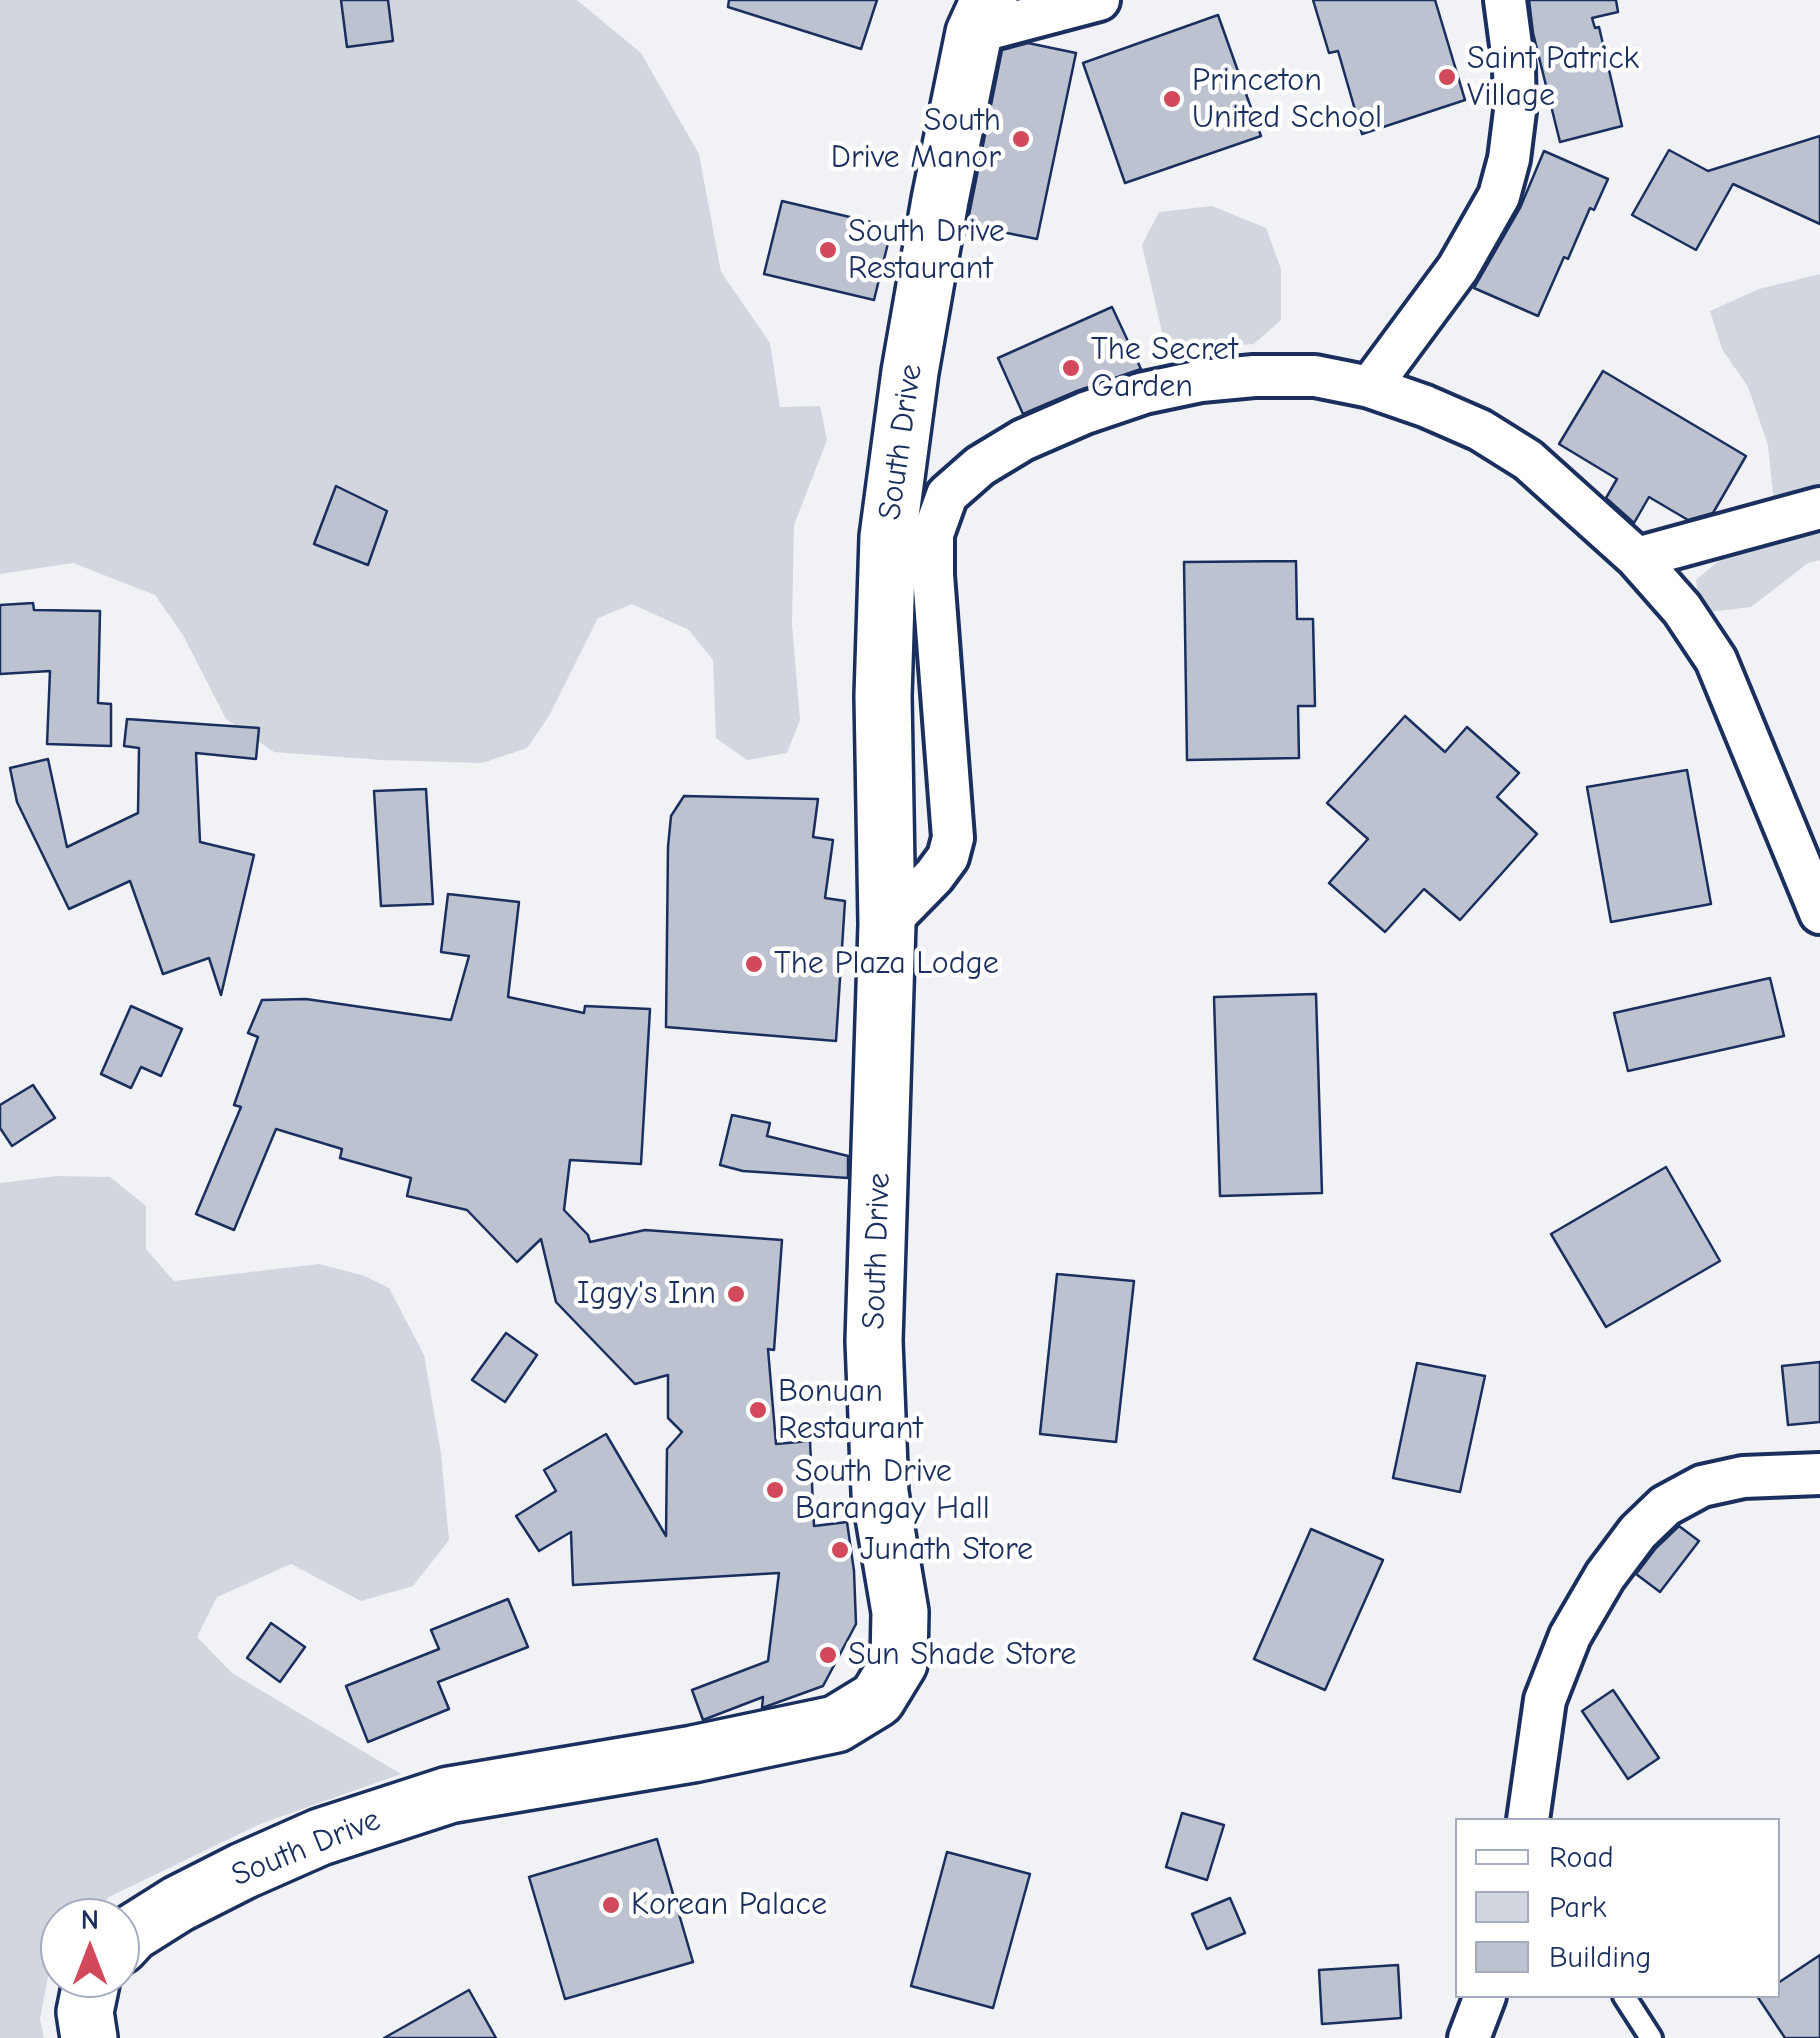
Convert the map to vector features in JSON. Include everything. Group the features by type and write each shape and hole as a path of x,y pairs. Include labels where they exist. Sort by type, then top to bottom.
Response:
{"main road":[{"name":"South Drive","path":"140,1928 243,1871 320,1837 449,1795 793,1735 836,1724 878,1699 899,1663 900,1612 880,1493 874,1341 887,924 883,696 888,538 926,280 982,16"},
{"path":"88,1998 85,2012 89,2038"}],"street":[{"path":"982,16 1100,0"},
{"path":"1370,387 1458,268 1499,196 1515,111 1505,0"},
{"path":"887,924 934,876 948,857 953,838 933,575 933,534 947,496 980,466 1022,440 1085,413 1144,393 1201,381 1254,376 1314,376 1370,387 1480,430 1528,460 1637,558 1682,608 1716,660 1820,914"},
{"path":"1637,558 1820,508"},
{"path":"1528,1818 1545,1700 1570,1636 1605,1576 1638,1532 1665,1506 1702,1486 1743,1477 1820,1474"},
{"path":"1469,2038 1485,1998"}],"lane":[{"path":"1625,1998 1651,2038"}],"green space":[{"path":"0,0 577,0 641,53 699,154 721,272 770,343 780,407 820,406 827,440 794,525 792,624 800,720 787,753 747,760 716,738 713,660 689,630 632,604 598,618 549,716 527,748 482,763 274,752 226,719 183,635 155,595 73,563 0,574"},
{"path":"1212,206 1266,228 1281,269 1281,320 1254,344 1183,349 1162,332 1142,245 1159,212"},
{"path":"1820,274 1820,560 1808,563 1751,607 1700,613 1696,580 1775,513 1768,445 1748,387 1722,349 1710,311 1759,289"},
{"path":"57,1176 110,1177 146,1206 146,1249 174,1281 319,1264 365,1276 389,1288 424,1355 441,1453 449,1540 413,1586 361,1601 291,1564 217,1597 197,1637 232,1673 401,1774 260,1824 108,1898 40,1898 40,1998 44,1998 40,2019 44,2038 0,2038 0,1183"}],"building":[{"path":"341,0 388,0 393,41 347,47"},
{"path":"729,0 877,0 861,49 728,7"},
{"path":"1313,0 1435,0 1465,100 1362,134 1338,51 1329,53"},
{"path":"1529,0 1616,0 1618,12 1592,18 1595,28 1599,27 1622,126 1560,142 1533,33"},
{"name":"Princeton United School","path":"1218,15 1261,136 1125,183 1083,63"},
{"name":"South Drive Manor","path":"1028,43 1076,53 1037,239 967,225 1002,50"},
{"path":"1820,136 1820,224 1733,184 1696,250 1632,215 1669,150 1708,171"},
{"path":"1544,151 1608,179 1594,210 1590,208 1568,259 1564,257 1538,316 1474,288 1520,208"},
{"name":"South Drive Restaurant","path":"782,201 892,227 874,300 764,274"},
{"name":"The Secret Garden","path":"1112,307 1141,369 1023,414 998,358"},
{"path":"1603,371 1746,456 1713,513 1688,520 1649,497 1634,523 1606,498 1617,479 1559,444"},
{"path":"336,486 387,511 368,565 314,544"},
{"path":"1296,561 1297,619 1313,619 1315,706 1298,706 1299,758 1187,760 1184,562"},
{"path":"33,603 34,610 100,611 98,703 111,704 111,746 47,744 50,671 0,674 0,605"},
{"path":"1405,716 1445,752 1467,727 1519,773 1497,797 1537,834 1460,920 1424,889 1385,932 1329,883 1368,839 1327,803"},
{"path":"127,719 259,728 256,759 196,753 200,842 254,855 221,995 209,958 163,974 130,881 69,909 17,802 10,768 48,759 67,847 138,813 139,748 124,746"},
{"path":"1687,770 1711,904 1611,922 1587,787"},
{"path":"426,789 433,904 381,906 374,791"},
{"name":"The Plaza Lodge","path":"684,796 818,799 813,837 833,840 825,898 845,901 836,1041 666,1027 668,847 671,816"},
{"path":"448,894 519,902 508,997 584,1013 585,1006 650,1009 641,1164 570,1160 564,1210 590,1242 645,1230 782,1240 774,1350 768,1349 776,1444 810,1441 814,1526 847,1522 854,1571 856,1624 823,1686 762,1708 763,1697 703,1720 692,1690 768,1661 779,1573 573,1585 571,1532 539,1551 516,1516 556,1491 544,1470 606,1434 666,1536 667,1449 682,1432 668,1418 668,1375 635,1384 556,1302 541,1239 517,1262 467,1210 407,1196 411,1178 340,1158 342,1149 276,1129 234,1230 196,1214 241,1107 234,1105 258,1037 248,1033 262,1000 306,999 451,1020 469,956 441,952"},
{"path":"1770,978 1784,1036 1628,1071 1614,1013"},
{"path":"1316,994 1322,1193 1220,1196 1214,997"},
{"path":"131,1006 182,1029 161,1076 141,1067 131,1088 101,1074"},
{"path":"33,1085 55,1118 12,1146 0,1128 0,1105"},
{"path":"732,1115 770,1123 767,1136 848,1156 848,1178 743,1171 720,1165"},
{"path":"1666,1167 1720,1261 1606,1327 1551,1234"},
{"path":"1057,1274 1134,1281 1116,1442 1040,1434"},
{"path":"506,1333 537,1355 505,1402 472,1380"},
{"path":"1820,1362 1820,1422 1788,1425 1782,1366"},
{"path":"1417,1363 1485,1376 1460,1492 1393,1478"},
{"path":"1679,1526 1699,1541 1660,1592 1636,1574"},
{"path":"1311,1529 1383,1560 1325,1690 1254,1659"},
{"path":"508,1599 528,1647 438,1682 449,1709 368,1742 346,1686 439,1649 431,1630"},
{"path":"271,1623 305,1647 280,1682 247,1658"},
{"path":"1613,1690 1659,1758 1628,1779 1582,1711"},
{"path":"1182,1813 1224,1825 1207,1880 1166,1867"},
{"path":"657,1839 693,1962 565,1999 529,1877"},
{"path":"947,1852 1030,1874 993,2008 911,1986"},
{"path":"1230,1898 1245,1933 1207,1949 1192,1914"},
{"path":"1820,1955 1820,2038 1785,2038 1758,1998 1780,1998 1780,1982"},
{"path":"1398,1965 1401,2018 1322,2024 1319,1970"},
{"path":"469,1990 496,2038 384,2038"}],"place":[{"name":"Saint Patrick Village","path":"1447,77"},
{"name":"Princeton United School","path":"1172,99"},
{"name":"South Drive Manor","path":"1021,139"},
{"name":"South Drive Restaurant","path":"828,250"},
{"name":"The Secret Garden","path":"1071,368"},
{"name":"The Plaza Lodge","path":"754,964"},
{"name":"Iggy's Inn","path":"736,1294"},
{"name":"Bonuan Restaurant","path":"758,1410"},
{"name":"South Drive Barangay Hall","path":"775,1490"},
{"name":"Junath Store","path":"840,1550"},
{"name":"Sun Shade Store","path":"828,1655"},
{"name":"Korean Palace","path":"611,1905"}]}
